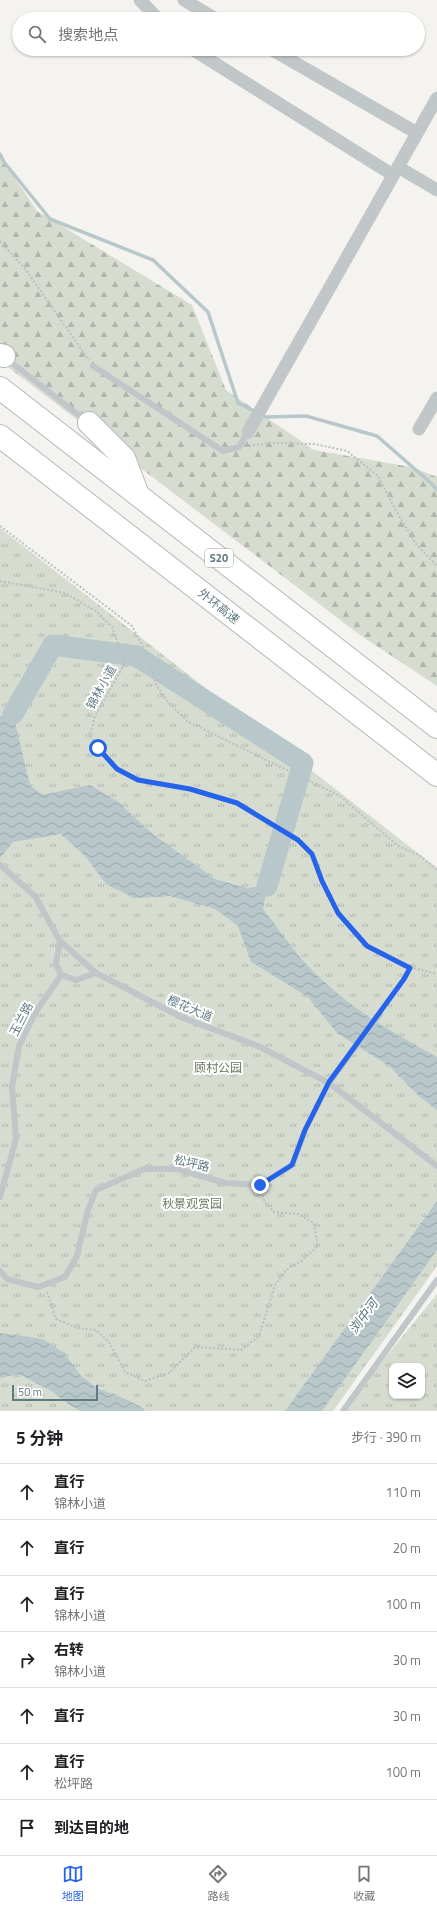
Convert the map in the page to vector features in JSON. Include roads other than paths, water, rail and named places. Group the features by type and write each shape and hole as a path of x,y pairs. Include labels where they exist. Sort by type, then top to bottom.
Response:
{"highway":[{"name":"S20","path":"0,388 437,728"},
{"path":"89,423 124,458 138,495"},
{"name":"外环高速","path":"0,436 437,775"}],"street":[{"path":"140,0 151,12"},
{"path":"184,0 204,12"},
{"path":"204,56 395,171 437,190"},
{"path":"283,56 415,136"},
{"path":"248,432 437,98"},
{"path":"419,429 437,398"}],"lane":[{"path":"2,356 89,423"},
{"path":"93,366 223,451 239,448 248,432"},
{"path":"0,866 35,896 60,940 56,964 61,975 76,980 96,973"},
{"name":"樱花大道","path":"60,940 96,973 182,1018 258,1046 329,1082 437,1166"},
{"name":"玉兰路","path":"0,1197 16,1139 12,1087 19,1046 35,1013 61,975"},
{"path":"329,1082 380,1014"},
{"name":"松坪路","path":"0,1271 7,1279 38,1287 65,1277 77,1256 88,1210 96,1190 144,1169 177,1169 225,1184 260,1185 292,1165 305,1130 329,1082"},
{"path":"344,1411 437,1280"}],"water":[{"path":"13,714 30,785 42,795 90,785 117,801 154,835 215,879 247,888 267,886 263,909 306,964 321,979 352,1005 401,1037 437,1057 437,1110 420,1097 389,1066 337,1033 308,997 251,962 238,926 215,909 170,896 134,898 106,884 86,857 61,834 13,842 0,858 0,716"},
{"name":"浏中河","path":"437,1201 437,1250 322,1411 285,1411"},
{"path":"0,1333 43,1339 64,1353 82,1377 99,1389 121,1397 143,1408 145,1411 81,1411 71,1406 53,1392 19,1374 0,1378"}],"waterway":[{"path":"0,154 4,162 50,219 153,260 208,312 238,403 266,417 306,416 377,436 437,490"},
{"path":"13,714 53,645 136,656 303,763 267,886"}],"park label":[{"name":"顾村公园","path":"218,1067"},
{"name":"秋景观赏园","path":"192,1203"}]}
